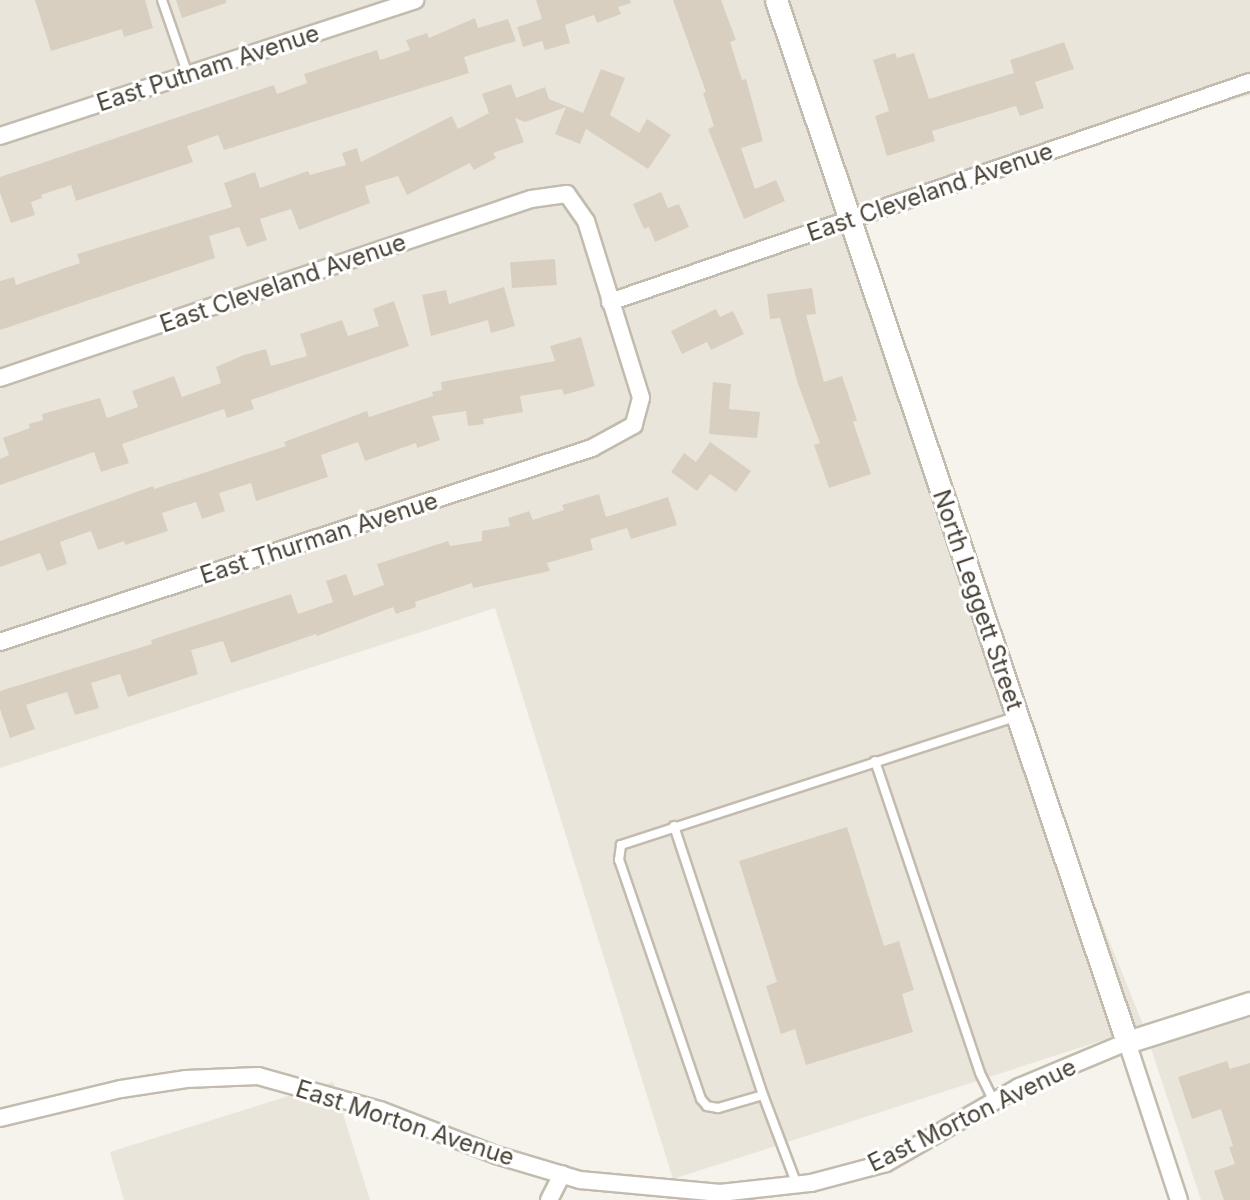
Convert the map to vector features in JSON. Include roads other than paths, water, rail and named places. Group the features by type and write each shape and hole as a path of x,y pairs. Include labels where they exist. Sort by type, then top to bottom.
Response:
{"street":[{"name":"East Putnam Avenue","path":"0,135 415,0"},
{"name":"North Leggett Street","path":"776,0 1179,1200"},
{"name":"East Cleveland Avenue","path":"0,378 531,199 567,194 586,221 610,302 1250,82"},
{"name":"East Thurman Avenue","path":"0,642 592,448 634,425 641,398 610,302"},
{"name":"East Morton Avenue","path":"0,1118 121,1088 186,1079 258,1076 380,1110 496,1155 580,1180 720,1193 797,1185 886,1163 1019,1087 1127,1042 1250,1003"},
{"path":"549,1200 562,1174"}],"lane":[{"path":"162,0 188,75"},
{"path":"764,1095 718,1108 707,1106 701,1099 619,860 621,845 1017,716"},
{"path":"875,761 980,1073 994,1102"},
{"path":"674,826 797,1185"}]}
